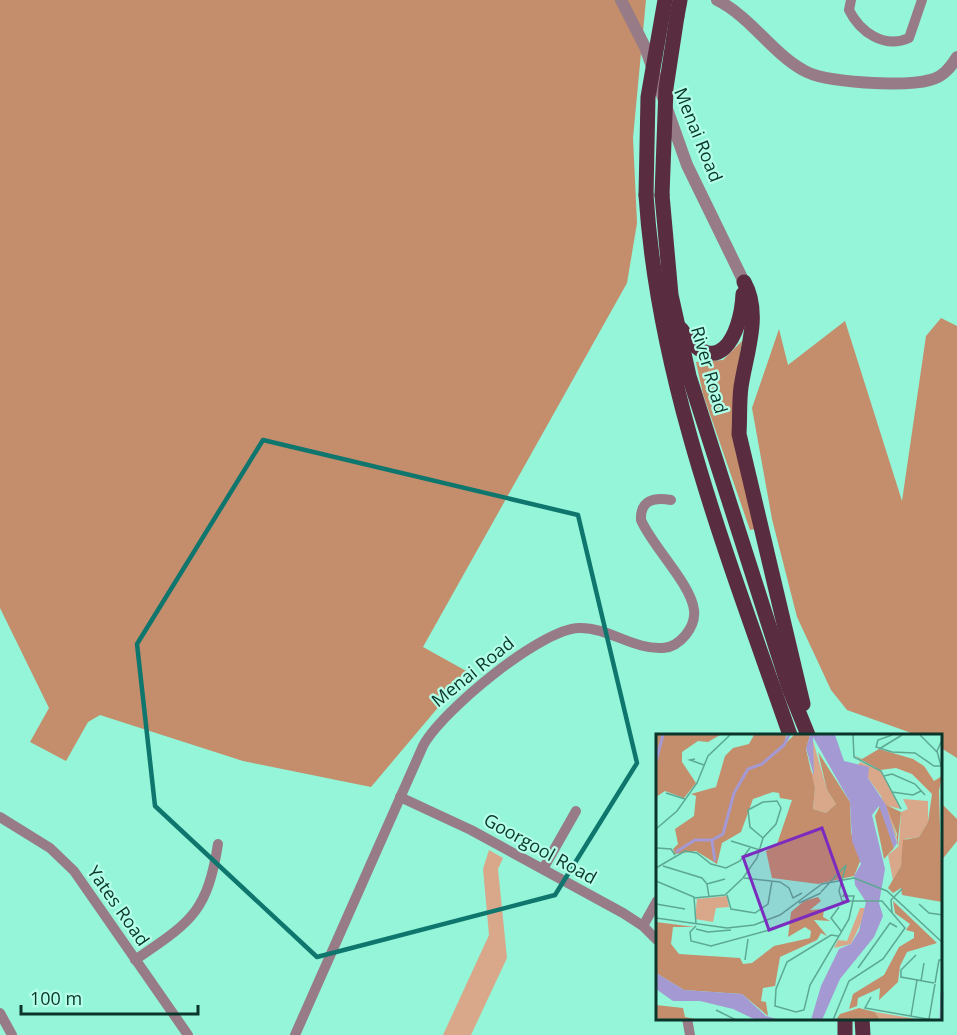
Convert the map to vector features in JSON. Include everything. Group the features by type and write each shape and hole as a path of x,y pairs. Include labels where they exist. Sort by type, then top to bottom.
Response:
{"main road":[{"name":"River Road","path":"665,0 648,98 646,195 656,294 689,434 790,734"},
{"name":"River Road","path":"681,0 666,88 662,195 665,247 676,322 689,376 724,487 789,688 808,733"},
{"path":"676,322 698,348 712,352 723,350 737,332 743,311 744,282"},
{"path":"744,282 750,294 753,326 741,390 739,434 766,557 799,680 808,733"},
{"path":"844,1020 845,1035"},
{"path":"862,1020 863,1035"}],"street":[{"name":"Menai Road","path":"621,0 645,47 687,165 744,282"},
{"path":"717,0 748,21 798,67 831,80 915,83 942,75 957,57"},
{"path":"851,0 849,10 856,25 880,40 900,42 909,38 922,0"},
{"name":"Menai Road","path":"295,1035 428,737 446,714 474,689 542,641 561,632 579,628 664,648 681,641 690,628 694,611 689,596 641,520 641,512 649,501 658,498 671,500"},
{"name":"Goorgool Road","path":"400,797 471,830 543,869 643,926 656,939"},
{"path":"543,869 576,811"},
{"name":"Yates Road","path":"0,817 50,848 74,871 188,1035"},
{"path":"135,960 184,926 197,914 206,897 214,871 218,844"},
{"path":"643,926 656,904"},
{"path":"0,1013 12,1035"},
{"path":"687,1020 690,1035"}],"highlighted area":[{"path":"263,440 578,515 637,763 555,895 317,957 155,806 137,644"}],"shaded area":[{"path":"0,0 646,0 633,138 637,223 627,283 423,647 468,672 371,787 243,761 100,715 88,722 66,761 30,742 49,708 0,608"},
{"path":"941,318 957,326 957,758 942,749 942,734 914,734 847,710 831,690 797,617 772,519 752,408 779,329 788,365 845,321 902,501 926,336"},
{"path":"742,341 733,398 755,529 750,530 703,394 696,362 723,360"},
{"path":"942,804 957,819 957,841 942,860"},
{"path":"489,850 503,858 498,869 507,958 471,1035 443,1035 489,935 483,869"}]}
